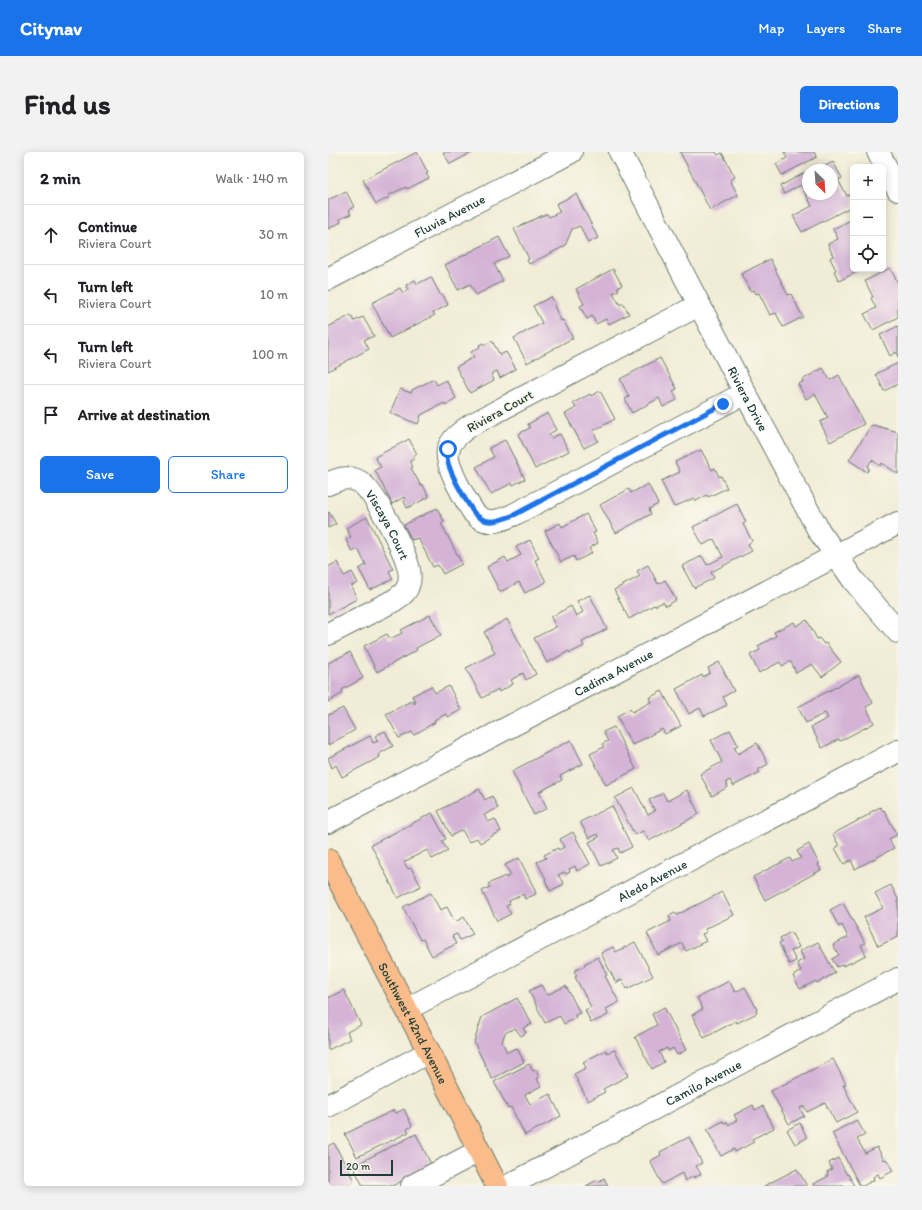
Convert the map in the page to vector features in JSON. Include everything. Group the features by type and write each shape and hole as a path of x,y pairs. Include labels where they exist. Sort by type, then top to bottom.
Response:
{"main road":[{"name":"Southwest 42nd Avenue","path":"330,870 407,1009 497,1186"}],"street":[{"name":"Fluvia Avenue","path":"328,279 571,152"},
{"name":"Riviera Drive","path":"620,152 745,393 819,531 854,581 898,632"},
{"path":"878,152 898,190"},
{"name":"Riviera Court","path":"699,305 471,425 453,440 448,449 447,456 454,477 478,518 486,521 498,521 514,515 745,393"},
{"name":"Viscaya Court","path":"328,484 341,478 353,479 360,482 368,489 386,518 409,570 408,587 402,594 328,634"},
{"name":"Cadima Avenue","path":"328,822 898,523"},
{"name":"Aledo Avenue","path":"407,1009 898,751"},
{"name":"Camilo Avenue","path":"508,1186 898,979"},
{"path":"328,1106 429,1052"},
{"path":"412,1186 480,1151"}],"building":[{"path":"417,152 429,178 407,189 406,187 389,195 390,197 376,204 363,180"},
{"path":"443,152 473,152 450,164"},
{"path":"680,152 716,152 718,155 722,153 735,177 730,180 738,195 710,210"},
{"path":"784,152 814,152 817,157 782,175 776,164 787,158"},
{"path":"838,171 842,178 838,180"},
{"path":"802,174 802,187 801,185 784,194 780,186"},
{"path":"838,180 847,196 850,194 850,208 802,232 793,216 812,206 809,200 838,200"},
{"path":"346,191 354,207 349,210 351,214 340,219 341,222 328,229 328,200"},
{"path":"576,194 598,238 588,243 580,226 572,229 565,246 529,264 527,260 529,259 514,229 541,216 547,214 549,217 560,212 556,204"},
{"path":"850,220 850,272 856,272 839,281 834,271 836,270 830,258 833,256 828,244 838,239 833,229"},
{"path":"499,237 509,256 494,264 503,281 476,295 470,284 458,290 445,265"},
{"path":"770,259 788,295 791,294 803,317 783,327 776,313 770,315 759,293 756,294 754,290 750,291 741,274"},
{"path":"890,268 898,283 898,317 873,330 864,314 876,308 871,298 873,297 865,281 882,272 886,272 886,270"},
{"path":"613,269 622,285 617,288 619,290 613,293 620,305 623,303 629,314 609,324 606,319 596,324 592,316 587,319 580,306 584,304 576,289"},
{"path":"431,277 441,296 443,295 448,305 433,313 435,315 390,338 372,303 400,288 403,293 408,290 406,285 415,280 417,284"},
{"path":"551,297 556,305 554,306 561,321 563,320 573,338 527,363 514,338 542,323 533,306"},
{"path":"351,315 354,321 363,317 374,336 364,340 369,349 328,371 328,327"},
{"path":"898,326 898,357 896,352 890,356 880,335"},
{"path":"492,341 500,355 506,352 516,369 500,378 497,371 491,374 494,380 470,393 456,367 474,357 471,352 480,347 479,345 483,343 484,345"},
{"path":"660,358 677,389 673,391 677,400 663,407 659,398 632,413 625,399 629,397 620,379"},
{"path":"898,363 898,384 884,391 876,374"},
{"path":"823,368 830,380 839,375 864,424 830,442 820,422 828,418 815,394 806,399 798,384 803,382 802,380"},
{"path":"434,379 437,385 446,380 456,398 445,405 444,403 421,415 418,424 390,413 400,389 411,393 412,390"},
{"path":"600,391 615,419 593,431 598,441 584,448 565,414 576,408 573,403 590,394 591,396"},
{"path":"548,413 556,430 549,434 551,438 560,434 569,451 535,469 518,434 530,428 528,424"},
{"path":"873,425 898,432 898,474 882,463 880,466 872,460 867,467 869,468 867,472 849,460"},
{"path":"409,439 417,454 413,456 414,459 410,461 413,467 411,468 421,486 423,485 429,497 407,508 404,497 392,504 375,470 381,467 375,457"},
{"path":"505,440 525,479 513,485 512,483 491,494 476,467 494,457 489,448"},
{"path":"701,450 712,470 715,468 719,477 721,476 727,488 708,497 707,495 696,501 694,498 674,507 661,481 680,472 675,462"},
{"path":"648,484 658,504 649,509 651,514 616,533 600,505 629,489 631,493"},
{"path":"737,504 746,522 743,524 752,541 748,544 752,551 711,572 714,578 694,588 682,566 702,556 707,565 723,557 714,539 703,545 693,527"},
{"path":"437,508 444,521 441,523 462,564 443,574 438,565 433,567 418,538 412,540 404,525"},
{"path":"329,512 336,524 328,528 328,513"},
{"path":"586,514 596,532 593,533 598,543 589,548 592,553 576,561 574,556 561,562 545,531 560,523 562,527"},
{"path":"367,517 393,569 389,571 393,579 370,590 359,569 366,565 358,549 352,552 346,540 351,537 346,528"},
{"path":"530,540 539,558 535,560 546,582 525,593 519,582 500,592 487,567 505,557 508,562 521,555 516,547"},
{"path":"337,562 344,576 352,572 358,583 351,586 357,599 328,614 328,567"},
{"path":"648,565 658,584 665,580 676,600 666,606 663,602 655,606 654,605 629,619 614,590 640,576 637,571"},
{"path":"590,595 607,629 582,642 584,646 570,653 569,651 547,663 534,638 556,627 551,617 571,606 576,616 583,612 577,601"},
{"path":"430,615 441,635 416,648 417,650 377,672 364,646 387,634 390,639 402,633 401,630"},
{"path":"507,619 536,674 526,680 523,673 511,680 513,684 499,692 498,689 482,698 466,668 495,653 484,632"},
{"path":"807,620 817,639 819,638 824,644 826,643 841,662 822,677 812,664 796,673 791,662 782,666 780,662 759,673 750,655 760,650 758,646 776,636 774,632 794,622 796,626"},
{"path":"350,652 363,678 342,690 343,693 328,702 328,663"},
{"path":"719,662 734,691 723,697 727,705 704,716 700,708 689,714 676,689 702,675 703,677 710,673 708,668"},
{"path":"859,675 873,703 866,707 874,723 840,741 839,739 822,748 811,727 828,718 825,713 806,723 798,707"},
{"path":"431,686 435,693 449,686 461,710 448,717 446,714 434,720 435,722 414,735 412,732 399,738 386,714 413,700 414,704 416,703 412,696"},
{"path":"662,691 681,726 665,734 662,729 632,745 617,716 630,709 632,712 651,702 649,698"},
{"path":"343,708 355,730 328,745 328,715"},
{"path":"614,727 636,769 606,785 590,754 604,747 602,744 608,741 603,732"},
{"path":"730,730 738,745 734,747 738,754 757,743 768,764 758,770 760,772 733,786 730,780 726,782 728,787 712,796 700,774 722,762 711,740"},
{"path":"385,731 393,746 379,754 380,757 342,777 336,765 332,768 328,758 370,736 373,743 378,741 375,736"},
{"path":"571,740 583,764 560,776 562,780 539,792 547,808 534,815 512,771"},
{"path":"634,788 648,815 655,811 649,800 663,793 667,801 687,790 699,814 649,841 643,831 635,835 615,798"},
{"path":"479,789 485,800 492,796 498,808 484,815 488,822 495,819 501,831 480,843 477,838 469,842 462,830 451,836 438,811"},
{"path":"612,806 632,847 620,853 618,848 613,850 617,858 601,866 589,842 599,837 598,834 589,838 580,822"},
{"path":"880,807 883,811 884,810 897,835 889,839 894,848 855,869 851,860 844,864 835,848 839,846 833,834"},
{"path":"432,813 446,839 442,841 448,851 432,859 427,850 404,862 408,869 411,868 421,886 398,898 371,845"},
{"path":"573,832 590,864 577,871 575,866 569,869 570,872 566,874 564,872 558,875 564,884 550,891 545,880 546,879 537,862 546,858 544,855 558,848 559,850 564,847 560,839"},
{"path":"809,844 821,870 765,900 753,877 790,858 792,862 801,858 797,851"},
{"path":"519,858 536,894 525,899 523,894 509,901 510,904 506,906 511,914 497,921 482,891 490,887 488,884 505,876 506,878 511,875 505,865"},
{"path":"891,885 898,899 898,937 878,946 864,917 883,908 875,893"},
{"path":"722,892 734,915 705,929 707,932 702,934 706,941 686,951 682,943 658,955 647,933 671,921 669,916 675,913 677,915"},
{"path":"431,893 440,910 447,907 455,922 464,917 473,934 460,940 457,934 452,936 456,944 432,956 423,939 420,940 403,907"},
{"path":"843,903 865,943 861,945 866,955 843,966 843,964 837,967 832,959 839,955 833,945 848,937 842,925 839,927 830,910"},
{"path":"791,932 799,947 791,951 796,961 789,964 779,943 782,942 780,938"},
{"path":"635,942 653,976 627,989 622,979 616,983 601,953 613,947 616,952"},
{"path":"818,942 835,973 817,983 816,981 800,989 793,976 801,971 797,963 804,959 800,951"},
{"path":"598,957 607,975 605,976 619,1002 606,1009 608,1015 591,1023 585,1010 591,1007 575,977 577,976 574,971 585,966 584,964"},
{"path":"729,981 735,992 745,987 757,1009 757,1013 737,1023 736,1021 704,1038 692,1015 703,1009 697,998"},
{"path":"541,985 547,995 566,986 580,1013 575,1015 576,1018 564,1024 560,1016 545,1023 529,991"},
{"path":"344,990 361,1025 347,1032 350,1039 328,1050 328,998"},
{"path":"517,998 532,1024 523,1028 526,1033 521,1036 515,1028 505,1033 502,1042 507,1052 517,1048 524,1062 492,1079 474,1042 482,1017"},
{"path":"664,1007 686,1050 677,1055 673,1048 668,1051 667,1048 659,1052 664,1062 652,1069 635,1037 657,1025 652,1014"},
{"path":"606,1050 607,1053 615,1050 628,1076 603,1089 605,1092 588,1101 574,1074 586,1068 583,1062"},
{"path":"833,1059 846,1084 843,1085 857,1112 836,1123 825,1103 807,1112 804,1106 800,1108 804,1116 789,1124 771,1091"},
{"path":"529,1064 533,1071 536,1070 539,1077 537,1079 541,1086 525,1095 530,1104 550,1094 561,1116 525,1135 511,1107 508,1108 494,1082"},
{"path":"753,1105 755,1110 763,1106 774,1128 752,1139 754,1142 735,1152 734,1149 721,1156 707,1130 723,1121 724,1123 727,1122 728,1125 737,1120 734,1115"},
{"path":"404,1109 412,1126 407,1129 409,1132 357,1157 345,1134 394,1110 396,1113"},
{"path":"857,1120 865,1135 857,1139 865,1153 877,1147 884,1160 886,1159 893,1171 880,1178 878,1174 873,1177 874,1180 863,1186 860,1186 832,1133"},
{"path":"800,1123 807,1138 795,1144 787,1130"},
{"path":"416,1134 432,1166 392,1186 363,1186 353,1166"},
{"path":"689,1137 702,1163 696,1166 701,1174 685,1181 682,1173 662,1184 650,1161 661,1155 660,1152"},
{"path":"334,1143 354,1181 345,1186 328,1186 328,1146"},
{"path":"838,1158 854,1186 814,1186 813,1184 827,1177 827,1172 832,1169 829,1163"},
{"path":"797,1169 807,1186 764,1186"},
{"path":"604,1178 608,1186 586,1186 597,1180 598,1182"}],"route":[{"path":"448,449 447,456 449,465 474,513 478,518 486,521 498,521 514,515 723,404"}]}
